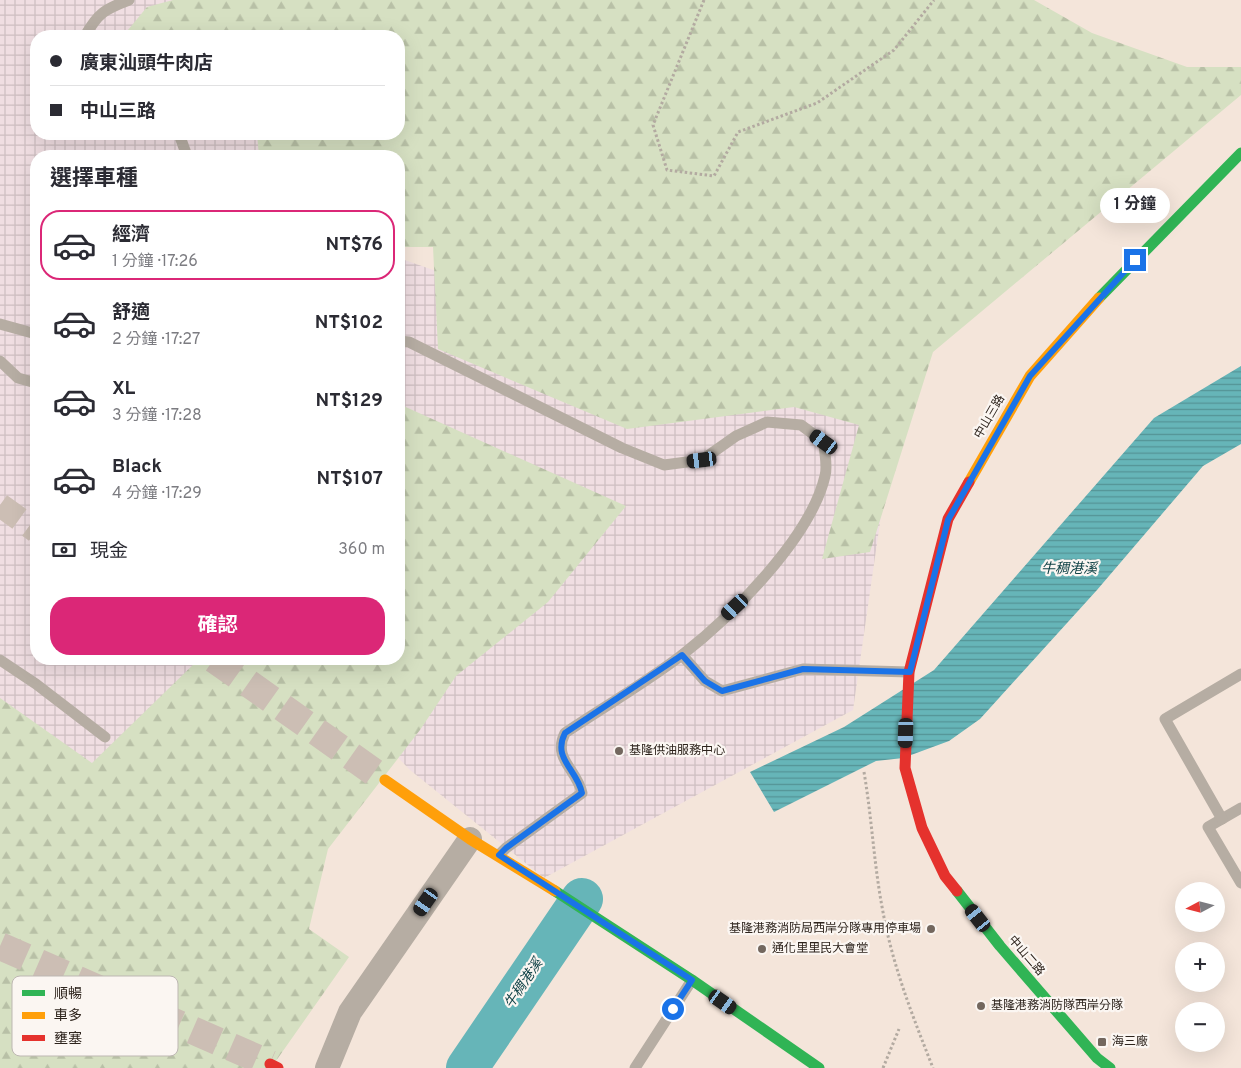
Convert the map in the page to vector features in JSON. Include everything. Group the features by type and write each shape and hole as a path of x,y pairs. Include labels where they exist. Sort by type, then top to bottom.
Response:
{"street":[{"name":"中山三路","path":"905,768 909,677 948,520 1030,376 1122,273 1241,153"},
{"name":"中山二路","path":"905,768 922,828 945,876 1000,946 1097,1058 1110,1068"},
{"path":"385,780 470,839 499,855 593,918 692,980 819,1068"},
{"path":"327,1068 350,1012 470,839"}],"lane":[{"path":"89,30 96,18 111,7 129,0"},
{"path":"0,324 30,332"},
{"path":"405,342 622,448 664,465 702,460 736,436 767,422 801,425 824,442 826,474 810,518 775,564 735,607 682,655 565,733 560,744 561,753 582,793 499,855"},
{"path":"0,361 18,378 30,381"},
{"path":"682,655 705,681 722,691 803,669 909,677"},
{"path":"0,660 36,684 105,737"},
{"path":"1222,819 1165,719 1241,674"},
{"path":"1241,808 1208,827 1241,883"},
{"path":"635,1068 692,980"}],"path":[{"path":"704,0 652,125 667,170 714,176 738,132 817,103 894,50 934,0"},
{"path":"864,772 882,911 897,975 933,1068"},
{"path":"883,1068 899,1028"}],"shaded area":[{"path":"0,0 246,0 252,30 30,30 30,140 275,140 278,150 30,150 30,665 405,665 405,260 893,432 853,710 544,878 410,770 322,679 0,822"}],"green space":[{"path":"173,0 1034,0 1092,33 1187,67 1241,67 1241,95 933,352 870,552 822,559 859,425 794,407 627,429 438,349 433,247 405,247 405,150 258,150 258,140 405,140 405,30 128,30 147,7"},
{"path":"405,407 626,506 548,602 456,676 420,730 328,849 309,929 349,957 271,1068 0,1068 0,698 92,763 193,665 405,665"}],"water":[{"name":"牛稠港溪","path":"1241,366 1241,444 1203,466 1097,590 980,719 949,741 903,758 876,761 774,812 750,772 844,727 934,670 1154,418"}],"waterway":[{"name":"牛稠港溪","path":"467,1068 582,899"}],"tunnel":[{"path":"0,505 30,527"},
{"path":"222,665 385,780"},
{"path":"0,946 69,976"},
{"path":"178,1024 270,1064"}],"traffic: fast":[{"path":"1099,298 1241,153"},
{"path":"555,891 692,980 819,1068"},
{"path":"957,891 1000,946 1097,1058 1110,1068"}],"traffic: slow":[{"path":"969,482 1030,376 1099,298"},
{"path":"385,780 470,839 555,891"}],"traffic: jam":[{"path":"957,891 945,876 922,828 905,768 909,672 948,519 969,482"},
{"path":"270,1064 278,1068"}],"place":[{"name":"基隆供油服務中心","path":"619,751"},
{"name":"基隆港務消防局西岸分隊專用停車場","path":"931,929"},
{"name":"通化里里民大會堂","path":"762,949"},
{"name":"基隆港務消防隊西岸分隊","path":"981,1006"},
{"name":"海三廠","path":"1102,1042"}],"route":[{"path":"673,1009 692,980 593,918 499,855 582,793 561,753 560,744 565,733 682,655 705,681 722,691 803,669 910,672 948,520 1030,376 1135,260"}]}
